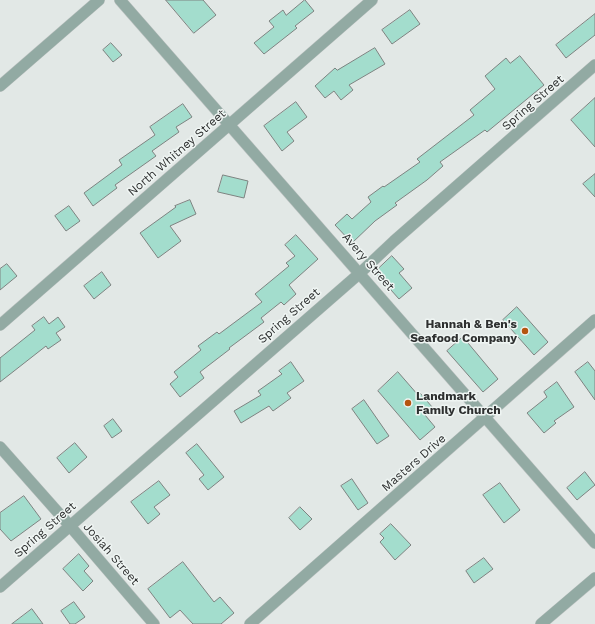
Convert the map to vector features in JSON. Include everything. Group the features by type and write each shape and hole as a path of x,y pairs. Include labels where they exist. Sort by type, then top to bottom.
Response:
{"street":[{"path":"0,86 99,0"},
{"name":"Avery Street","path":"120,0 595,543"},
{"name":"North Whitney Street","path":"0,325 372,0"},
{"name":"Spring Street","path":"0,587 360,273 394,241 595,65"},
{"name":"Masters Drive","path":"250,624 595,320"},
{"name":"Josiah Street","path":"0,447 154,624"},
{"path":"541,624 595,578"}],"building":[{"path":"166,0 203,0 216,15 194,33"},
{"path":"305,0 314,11 295,26 297,28 264,54 254,43 274,27 269,21 283,10 286,15"},
{"path":"410,10 420,24 392,44 382,30"},
{"path":"595,14 595,35 566,58 556,45"},
{"path":"111,43 122,55 113,62 103,50"},
{"path":"375,48 385,64 349,85 353,90 341,100 334,91 325,98 315,86 335,68 337,70"},
{"path":"520,56 544,85 487,132 485,130 440,162 443,166 427,180 395,203 397,205 375,221 352,243 335,225 347,214 352,219 371,202 368,197 420,162 417,159 474,115 470,110 495,89 485,76 506,58 510,63"},
{"path":"595,98 595,147 571,120"},
{"path":"296,102 307,117 287,132 294,141 282,151 264,126"},
{"path":"183,104 192,117 176,127 179,132 152,151 156,156 115,185 117,188 93,206 84,193 122,165 119,160 155,135 150,127"},
{"path":"595,174 595,197 583,184"},
{"path":"223,175 248,181 244,198 218,192"},
{"path":"190,200 196,214 170,226 181,241 158,258 140,233 176,207 175,206"},
{"path":"69,206 80,221 66,231 55,216"},
{"path":"296,235 318,259 289,285 296,294 284,305 281,302 261,318 264,322 200,372 204,378 180,397 170,384 178,377 174,372 201,350 198,346 217,332 219,334 262,302 255,294 289,266 286,263 295,256 285,245"},
{"path":"392,256 404,269 399,273 412,288 399,299 375,272"},
{"path":"7,264 17,276 0,290 0,269"},
{"path":"102,272 111,285 94,299 84,286"},
{"name":"Hannah & Ben's Seafood Company","path":"517,307 548,342 534,355 503,320"},
{"path":"44,317 49,324 58,317 65,327 56,333 61,340 48,349 46,346 0,382 0,358 35,330 32,326"},
{"path":"463,337 498,379 483,392 447,351"},
{"path":"291,362 304,381 287,393 291,398 273,411 269,406 241,423 234,411 261,395 258,391 282,374 279,371"},
{"path":"588,362 595,371 595,400 575,372"},
{"name":"Landmark Family Church","path":"398,372 418,395 420,393 433,408 425,415 435,427 420,440 378,391"},
{"path":"557,382 574,407 554,421 556,423 544,433 527,413 547,397 544,392"},
{"path":"364,400 389,436 377,444 352,409"},
{"path":"113,419 122,431 112,438 104,426"},
{"path":"75,443 87,457 69,473 57,458"},
{"path":"197,444 224,477 208,490 199,479 204,475 186,453"},
{"path":"585,472 595,485 577,500 567,488"},
{"path":"352,479 368,503 358,510 341,486"},
{"path":"159,481 170,495 154,507 160,514 148,524 131,502"},
{"path":"500,483 520,510 504,523 483,495"},
{"path":"24,496 41,519 11,541 0,529 0,513"},
{"path":"300,507 312,519 300,530 289,518"},
{"path":"391,524 411,545 395,560 380,542 384,538 380,534"},
{"path":"79,554 89,566 84,571 93,581 83,591 63,569"},
{"path":"484,558 493,569 474,583 466,571"},
{"path":"183,562 214,602 220,597 234,613 221,624 193,624 180,610 170,618 148,589"},
{"path":"74,602 85,617 75,624 70,624 61,611"},
{"path":"32,609 43,624 12,624"}],"place":[{"name":"Hannah & Ben's Seafood Company","path":"525,331"},
{"name":"Landmark Family Church","path":"408,403"}]}
